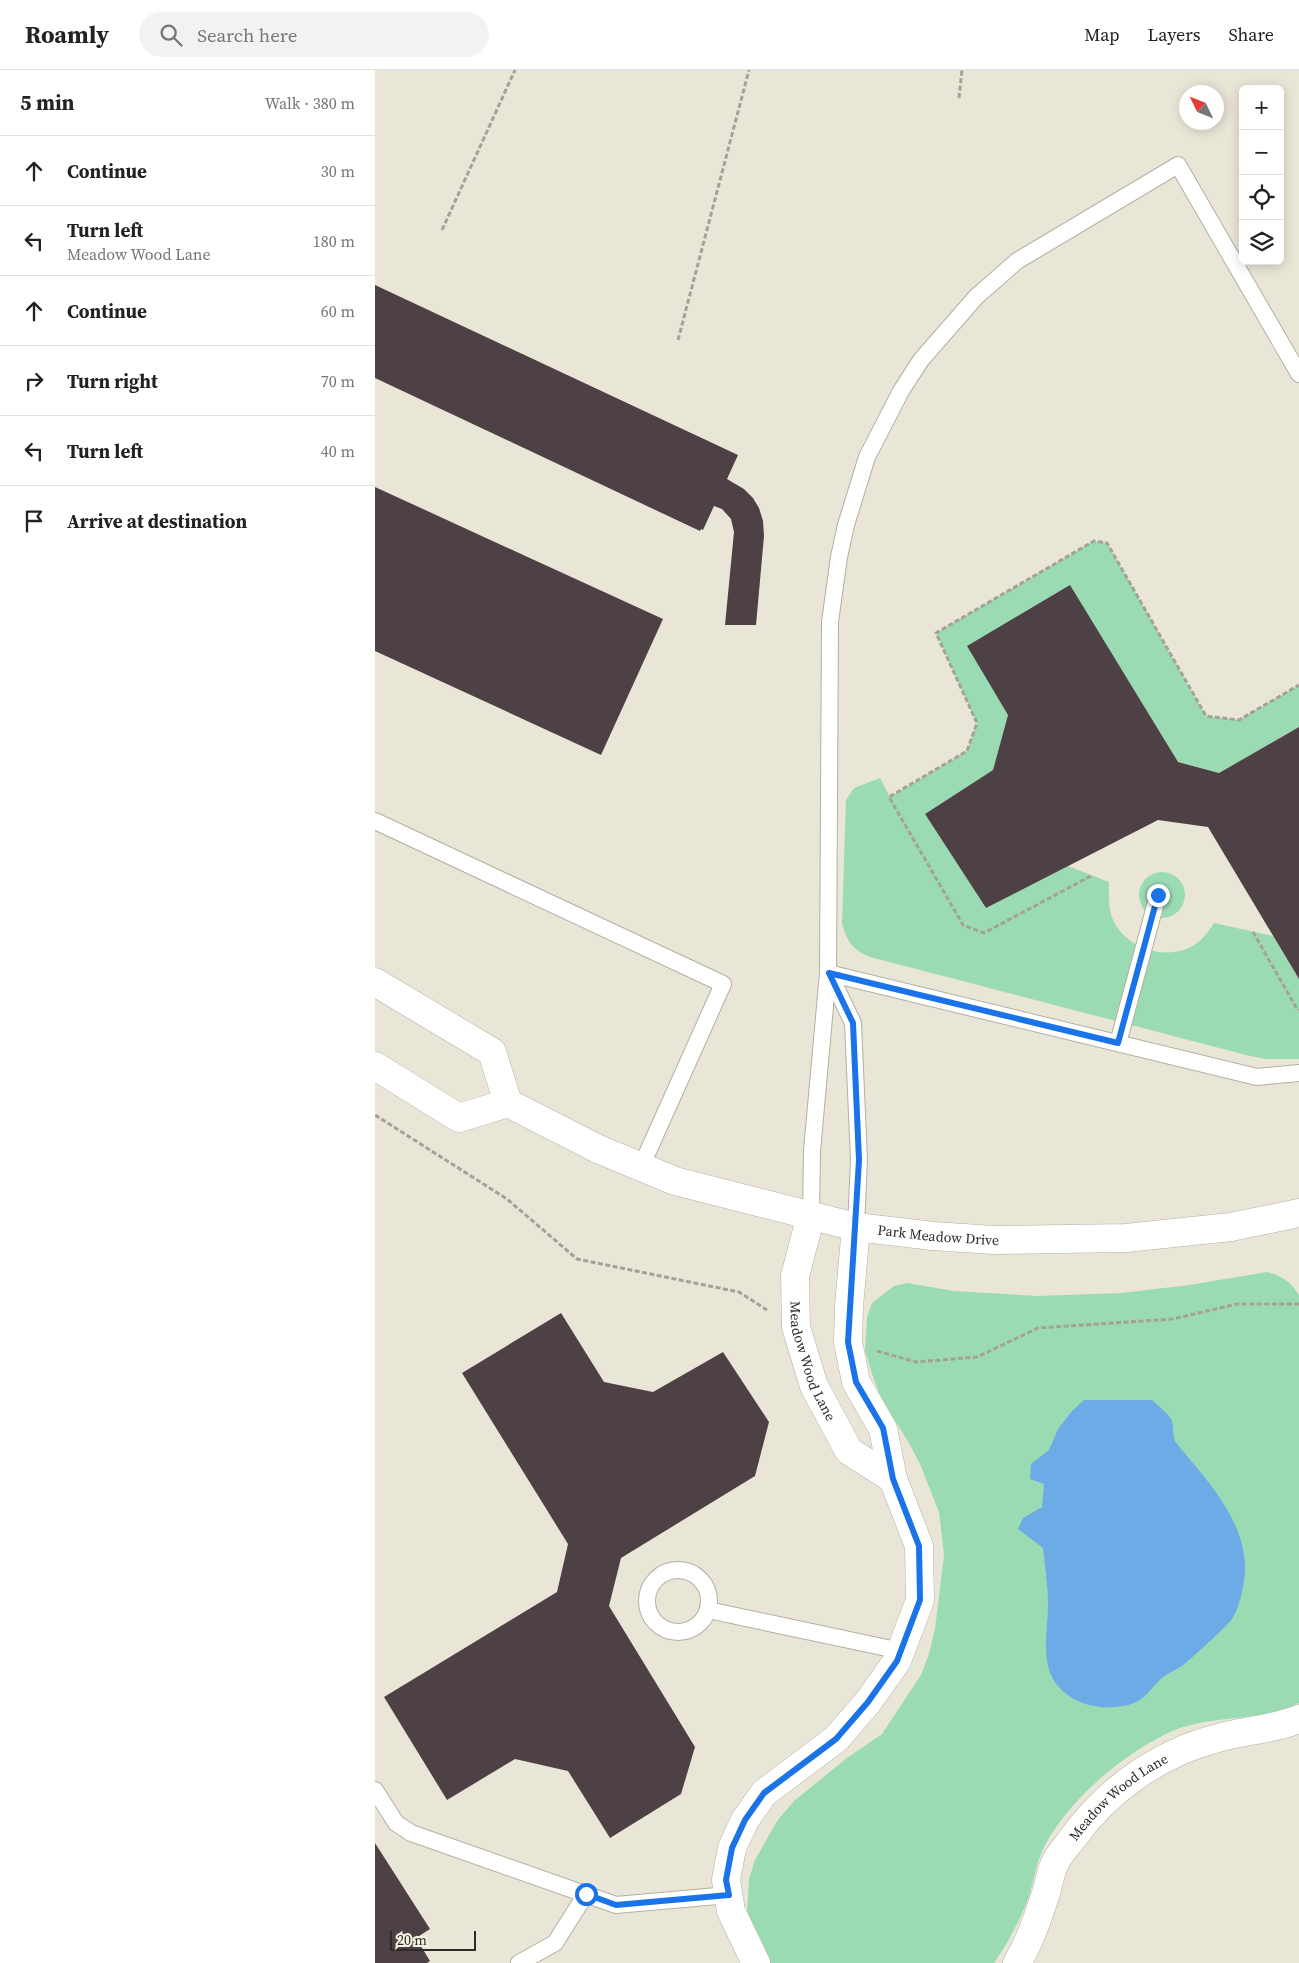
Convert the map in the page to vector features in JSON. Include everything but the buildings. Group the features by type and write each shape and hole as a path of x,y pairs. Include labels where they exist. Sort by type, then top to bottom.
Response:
{"street":[{"path":"375,982 492,1052 508,1103 459,1118 375,1066"},
{"name":"Park Meadow Drive","path":"508,1103 598,1149 675,1180 856,1227 933,1236 994,1240 1126,1238 1231,1227 1299,1213"},
{"name":"Meadow Wood Lane","path":"811,1215 795,1276 796,1326 814,1386 849,1451 893,1479"},
{"path":"756,1963 731,1911 726,1880 732,1848 745,1820 764,1793 836,1739 868,1702 897,1661 920,1600 919,1546 893,1479 883,1428 856,1382 848,1342 856,1227"},
{"name":"Meadow Wood Lane","path":"1017,1963 1023,1953 1044,1900 1056,1861 1084,1822 1118,1788 1152,1766 1195,1745 1219,1738 1279,1727 1299,1719"}],"lane":[{"path":"811,1215 812,1151 829,973 830,622 839,557 846,525 867,457 901,391 921,360 976,298 1017,261 1178,165 1299,374"},
{"path":"375,821 723,984 641,1167"},
{"path":"1118,1043 1158,895"},
{"path":"829,973 1257,1077 1299,1073"},
{"path":"829,973 853,1023 859,1160 856,1227"},
{"path":"708,1610 901,1651"},
{"path":"375,1790 396,1823 411,1833 616,1905 729,1895"},
{"path":"519,1963 555,1942 586,1894"}],"path":[{"path":"441,230 515,70"},
{"path":"677,340 749,70"},
{"path":"959,98 962,70"},
{"path":"1091,876 984,933 963,925 889,797 967,751 977,723 936,633 1094,541 1107,543 1206,716 1239,720 1299,685"},
{"path":"1253,932 1299,1010"}],"green space":[{"path":"1094,541 1107,543 1206,716 1239,720 1299,685 1299,727 1219,773 1008,715 993,770 925,814 986,908 1068,866 1109,882 1111,916 1119,930 1138,946 1162,952 1174,952 1185,949 1196,944 1214,923 1273,936 1299,979 1299,1059 1266,1059 1250,1056 870,957 859,952 846,935 842,923 846,800 854,788 880,778 890,797 967,751 977,723 936,633"},
{"path":"1162,872 1175,876 1181,882 1185,895 1181,908 1175,914 1162,918 1149,914 1143,908 1139,895 1143,882 1149,876"},
{"path":"1267,1272 1286,1280 1299,1295 1299,1703 1267,1714 1216,1720 1182,1728 1149,1743 1114,1767 1082,1796 1055,1828 1039,1858 1025,1908 1009,1940 994,1963 766,1963 747,1914 749,1879 755,1860 777,1821 794,1801 847,1758 882,1734 921,1675 929,1654 935,1629 944,1555 939,1512 920,1464 882,1400 873,1377 865,1350 867,1317 872,1303 894,1286 907,1283 954,1291 1037,1296 1122,1293 1189,1285"}],"water":[{"path":"1084,1400 1152,1400 1165,1411 1172,1422 1175,1441 1221,1499 1230,1514 1242,1546 1245,1564 1242,1593 1232,1619 1186,1663 1162,1678 1139,1701 1123,1706 1100,1707 1078,1701 1068,1696 1053,1679 1049,1671 1046,1653 1048,1598 1043,1548 1018,1529 1023,1518 1042,1507 1044,1484 1030,1479 1031,1464 1049,1450 1058,1429 1072,1411"}],"route":[{"path":"586,1894 616,1905 729,1895 726,1880 732,1848 745,1820 764,1793 836,1739 868,1702 897,1661 920,1600 919,1546 893,1479 883,1428 856,1382 848,1342 859,1160 853,1023 829,973 1118,1043 1158,895"}]}
